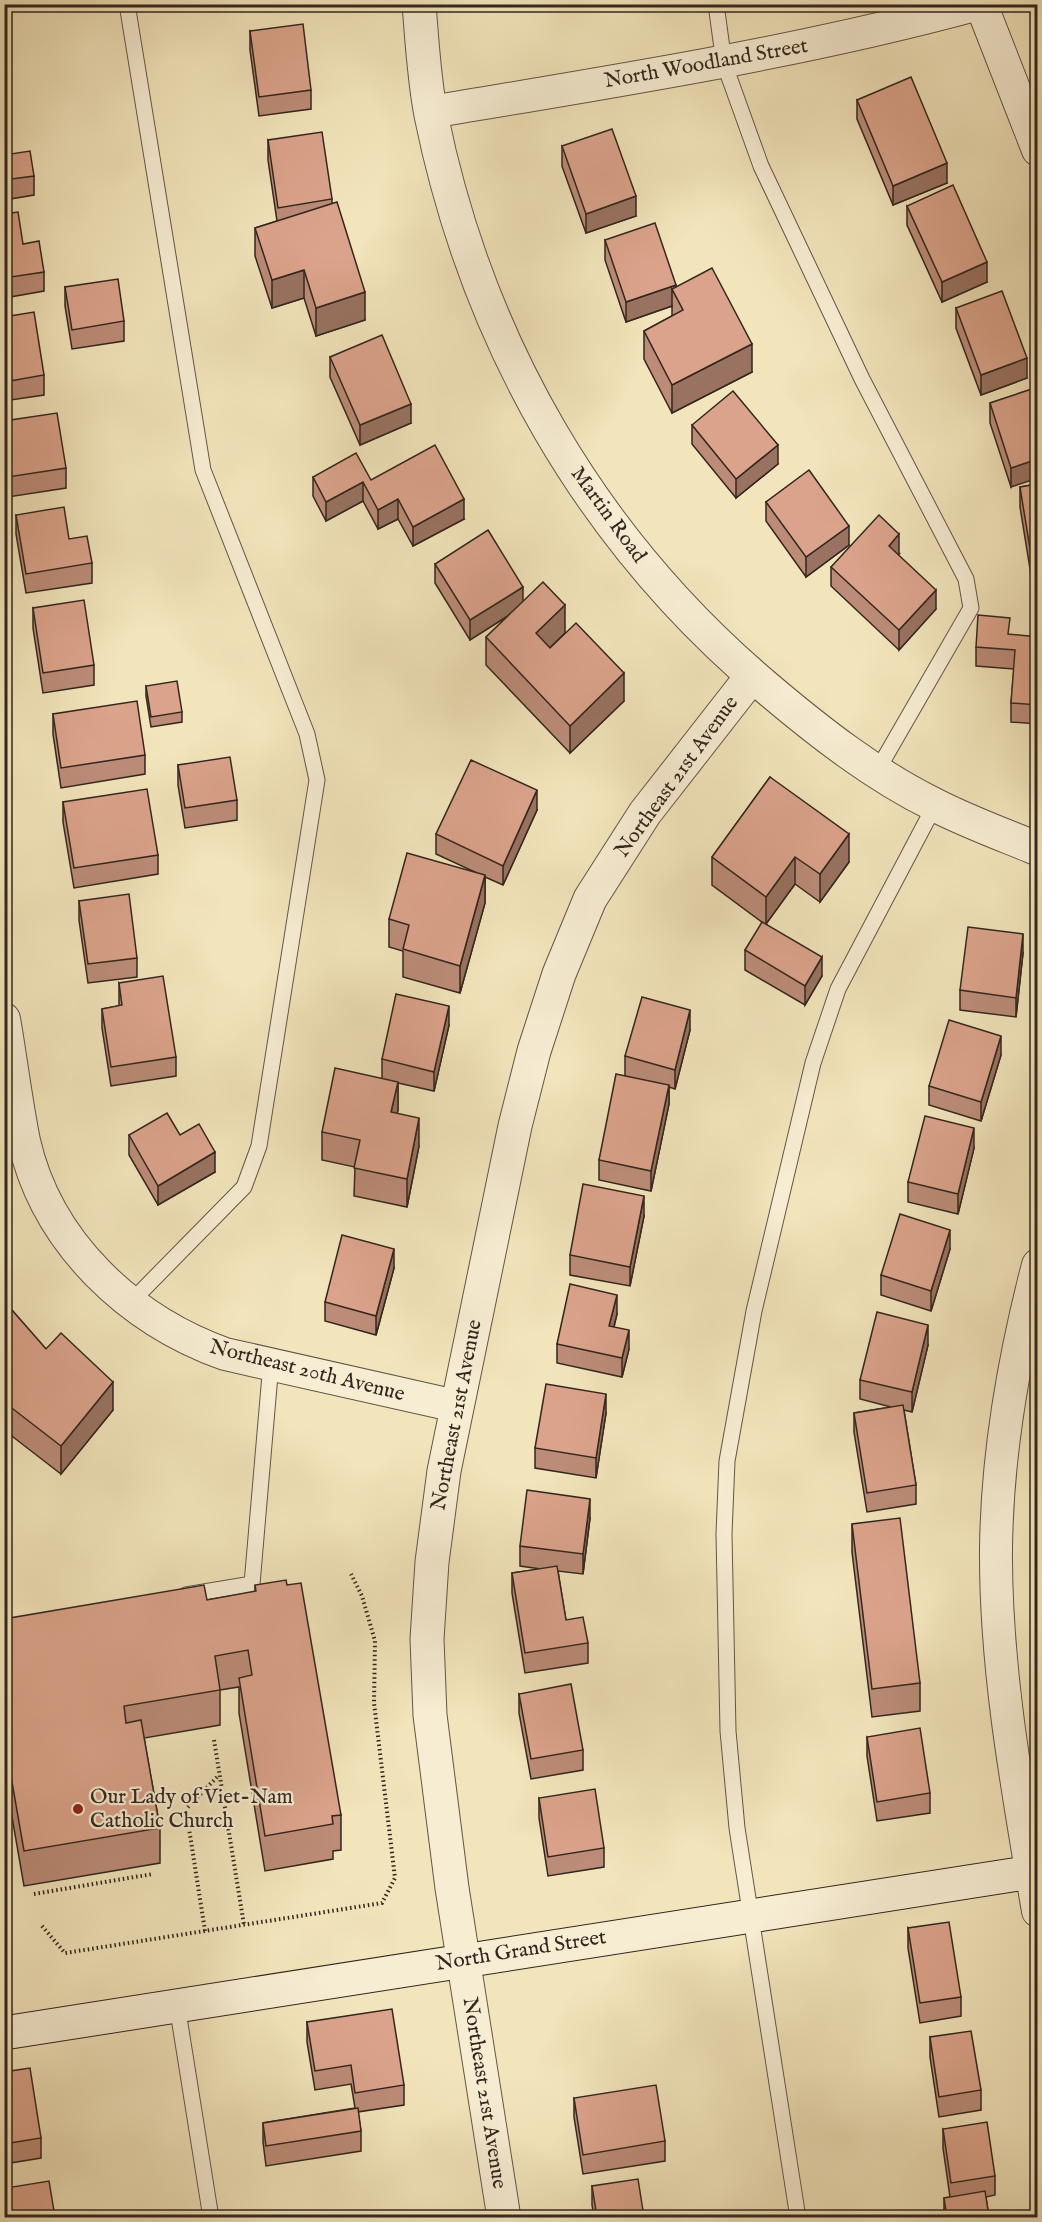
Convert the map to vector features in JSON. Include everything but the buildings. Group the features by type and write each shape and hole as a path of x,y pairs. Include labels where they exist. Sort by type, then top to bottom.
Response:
{"street":[{"name":"Martin Road","path":"419,4 431,112 442,164 469,257 500,338 535,407 579,479 632,552 707,635 815,729 877,771 935,805 1038,849"},
{"name":"North Woodland Street","path":"431,112 724,63 905,24 980,4"},
{"path":"980,4 1038,150"},
{"name":"Northeast 21st Avenue","path":"504,2217 437,1786 427,1640 432,1562 444,1471 515,1126 534,1051 563,963 590,899 645,813 752,676"},
{"name":"Northeast 20th Avenue","path":"4,1019 25,1143 45,1198 69,1242 99,1276 130,1303 163,1327 197,1344 225,1354 456,1406"},
{"path":"1038,1265 1015,1362 1002,1455 996,1548 998,1632 1038,1911"},
{"name":"North Grand Street","path":"4,2033 1034,1871"}],"lane":[{"path":"127,4 203,470 307,734 317,780 259,1146 244,1187 130,1303"},
{"path":"716,4 724,63 766,177 862,379 966,579 971,608 877,771"},
{"path":"798,2217 737,1828 728,1731 724,1534 727,1461 754,1311 813,1063 838,988 935,805"},
{"path":"173,1598 252,1584 272,1363"},
{"path":"177,2005 211,2217"}],"path":[{"path":"42,1926 65,1953 382,1903 396,1878 374,1703 375,1641 362,1596 351,1574"},
{"path":"214,1740 244,1925"},
{"path":"205,1931 186,1809 219,1775"},
{"path":"34,1894 153,1874"}],"place":[{"name":"Our Lady of Viet-Nam Catholic Church","path":"78,1809"}]}
